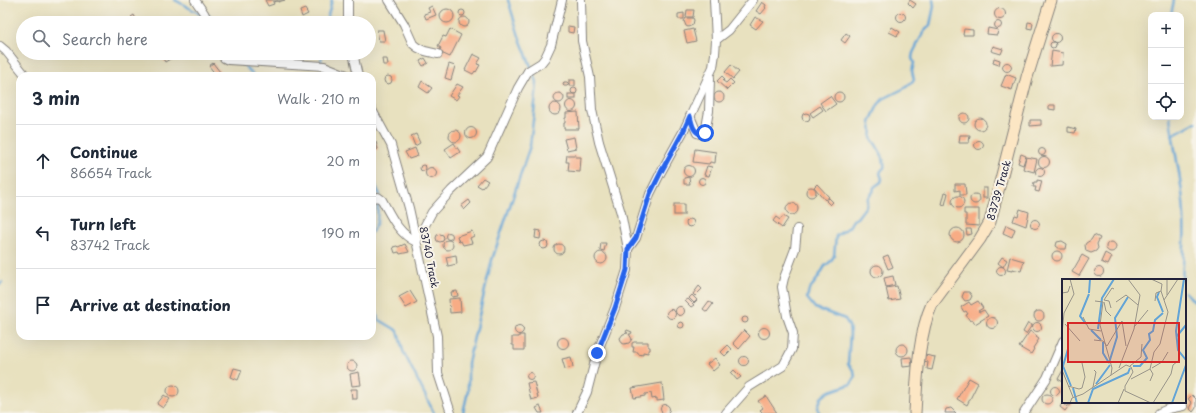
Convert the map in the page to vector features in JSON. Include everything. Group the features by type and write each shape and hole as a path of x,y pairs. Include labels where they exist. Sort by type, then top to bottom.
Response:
{"street":[{"path":"195,0 206,16"},
{"path":"348,0 348,16"},
{"path":"389,0 401,18 413,44 421,50 438,54"},
{"path":"376,197 382,200 397,226 404,234 416,242 432,212 487,156 518,88 528,71 541,63 545,58 551,45 562,0"},
{"path":"577,413 587,392 597,353 627,270 628,249 621,213 599,142 592,110 590,77 582,41 582,0"},
{"path":"690,116 694,129 697,133 703,135 705,133 709,111 710,75 715,54 716,40 714,0"},
{"path":"716,40 729,30 753,0"},
{"name":"83739 Track","path":"915,413 919,361 927,315 932,304 980,239 990,222 1027,77 1051,0"},
{"path":"0,46 6,51 23,72"},
{"path":"228,60 324,66 339,72"},
{"path":"355,60 357,72"},
{"path":"628,249 636,238 650,194 683,132 710,75"},
{"name":"83740 Track","path":"376,117 391,145 409,208 436,336 437,363 440,383 451,413"},
{"path":"726,413 749,387 783,366 792,349 794,338 787,316 782,287 795,249 797,229"},
{"path":"1024,413 1047,378 1062,343"},
{"path":"1159,413 1168,409 1183,406"}],"building":[{"path":"265,0 285,0 273,2 274,4 268,6"},
{"path":"910,0 916,4 913,8 908,3"},
{"path":"762,2 766,5 766,8 761,14 756,11"},
{"path":"432,6 436,15 426,19 424,14 430,12 428,8"},
{"path":"1000,8 1004,10 1006,14 1004,18 1000,20 996,18 994,14 996,10"},
{"path":"305,9 308,14 302,16 300,11"},
{"path":"447,9 452,11 454,16 452,21 447,23 442,21 440,16 442,11"},
{"path":"462,10 465,13 462,16 459,13"},
{"path":"687,10 694,10 693,17 686,17"},
{"path":"901,12 906,17 901,22 896,17"},
{"path":"684,13 684,19 678,19 678,14"},
{"path":"464,17 469,22 464,27 459,22"},
{"path":"755,17 763,21 756,29 750,25"},
{"path":"686,18 693,18 693,25 688,27 686,26 684,21"},
{"path":"998,22 1001,25 998,28 995,25"},
{"path":"1028,22 1033,23 1032,29 1027,28"},
{"path":"568,26 574,27 573,33 568,32"},
{"path":"892,27 900,32 897,36 889,32"},
{"path":"988,28 998,30 997,35 987,34"},
{"path":"450,29 461,35 450,57 439,52 441,48 438,46 443,36 446,37"},
{"path":"693,29 696,41 687,43 684,31"},
{"path":"964,29 973,30 973,35 963,35"},
{"path":"377,30 383,30 385,41 379,41"},
{"path":"846,33 850,36 845,43 841,40"},
{"path":"1056,33 1061,38 1056,43 1051,38"},
{"path":"1053,42 1056,45 1053,48 1050,45"},
{"path":"993,46 1003,49 1001,54 991,51"},
{"path":"1052,51 1063,53 1062,65 1050,66"},
{"path":"473,54 481,58 477,64 480,65 473,74 465,70"},
{"path":"425,58 428,63 423,66 420,61"},
{"path":"994,58 1000,60 999,65 993,63"},
{"path":"382,59 387,59 388,65 383,65"},
{"path":"1007,62 1012,67 1007,72 1002,67"},
{"path":"213,63 220,72 214,72 209,66"},
{"path":"449,64 455,66 451,80 445,78"},
{"path":"731,65 739,72 733,79 725,72"},
{"path":"1006,74 1016,78 1012,90 1001,86"},
{"path":"386,76 390,76 392,80 390,84 386,84 384,82 384,78"},
{"path":"722,76 725,79 723,81 726,83 730,79 734,83 727,90 717,81"},
{"path":"569,80 575,80 575,86 569,86"},
{"path":"422,81 432,88 428,93 419,87"},
{"path":"564,82 569,84 567,86 563,85"},
{"path":"457,84 463,87 457,95 459,96 456,100 449,96"},
{"path":"574,88 577,91 574,94 571,91"},
{"path":"717,92 721,92 724,97 721,102 717,102 714,99 714,95"},
{"path":"837,92 841,92 844,97 841,102 837,102 834,99 834,95"},
{"path":"557,93 561,93 564,98 561,103 557,103 554,100 554,96"},
{"path":"568,94 576,94 576,99 568,99"},
{"path":"830,96 836,104 826,111 820,103"},
{"path":"569,101 573,101 575,102 575,110 569,111 566,108 566,104"},
{"path":"555,103 559,105 561,109 559,113 555,115 551,113 549,109 551,105"},
{"path":"1049,105 1055,105 1055,110 1049,109"},
{"path":"820,106 823,110 813,117 810,113"},
{"path":"578,112 579,129 564,129 566,113"},
{"path":"806,113 809,114 809,120 806,121 803,120 802,117 803,114"},
{"path":"964,113 969,118 964,123 959,118"},
{"path":"978,118 982,118 986,124 982,130 978,130 974,126 974,122"},
{"path":"1030,120 1041,120 1041,125 1030,126"},
{"path":"471,127 475,129 477,133 475,137 471,139 467,137 465,133 467,129"},
{"path":"1068,127 1076,129 1075,133 1068,132"},
{"path":"453,130 457,130 461,136 457,142 453,142 449,138 449,134"},
{"path":"416,134 420,143 415,146 411,136"},
{"path":"960,135 970,135 969,143 959,143"},
{"path":"574,137 576,148 567,150 564,139"},
{"path":"979,140 984,145 979,150 974,145"},
{"path":"454,143 460,152 451,158 445,149"},
{"path":"415,148 418,156 409,159 405,152"},
{"path":"695,149 716,152 715,163 710,162 709,164 693,162"},
{"path":"1042,149 1045,152 1042,155 1039,152"},
{"path":"1021,154 1026,156 1023,165 1018,163"},
{"path":"567,155 576,155 575,157 581,157 580,172 568,171 569,162 566,162"},
{"path":"1044,156 1048,158 1050,162 1048,166 1044,168 1040,166 1038,162 1040,158"},
{"path":"1026,157 1037,159 1034,172 1023,169"},
{"path":"423,165 426,168 423,171 420,168"},
{"path":"689,165 693,167 695,171 693,175 689,177 685,175 683,171 685,167"},
{"path":"707,166 712,167 709,176 704,175"},
{"path":"431,167 435,169 437,173 435,177 431,179 427,177 425,173 427,169"},
{"path":"1040,167 1045,172 1040,177 1035,172"},
{"path":"689,177 690,184 684,184 684,178"},
{"path":"702,177 705,178 705,184 702,185 699,184 698,181 699,178"},
{"path":"483,178 488,181 482,188 477,185"},
{"path":"1037,180 1042,181 1039,192 1035,191 1036,187 1033,187 1034,182 1037,182"},
{"path":"817,184 829,197 825,200 814,187"},
{"path":"955,184 965,184 966,195 960,195 960,190 955,191"},
{"path":"809,187 813,187 815,188 815,196 809,197 806,194 806,190"},
{"path":"983,188 987,188 987,198 983,198"},
{"path":"945,192 948,193 945,205 942,204"},
{"path":"973,194 977,194 979,195 979,203 973,204 970,201 970,197"},
{"path":"956,196 960,196 964,202 960,208 956,208 952,204 952,200"},
{"path":"829,198 833,202 830,205 826,201"},
{"path":"469,200 471,203 464,210 461,206"},
{"path":"790,203 794,203 798,209 794,215 790,215 786,211 786,207"},
{"path":"674,204 684,204 684,215 674,215"},
{"path":"964,209 979,209 979,226 966,225 966,214 964,214"},
{"path":"1020,209 1029,212 1026,226 1013,221 1015,215 1018,216"},
{"path":"783,216 788,219 782,228 773,221 776,217 780,220"},
{"path":"688,219 692,219 694,223 692,227 688,227 686,225 686,221"},
{"path":"1035,219 1040,224 1035,229 1030,224"},
{"path":"1006,225 1015,229 1012,237 1003,233"},
{"path":"957,228 962,230 964,235 962,240 957,242 952,240 950,235 952,230"},
{"path":"966,229 971,229 972,234 967,235"},
{"path":"536,230 541,231 540,239 535,238"},
{"path":"472,231 474,236 470,238 472,243 463,245 461,241 459,242 457,236"},
{"path":"449,233 452,236 449,239 446,236"},
{"path":"440,234 443,235 443,241 440,242 437,241 436,238 437,235"},
{"path":"1094,235 1100,238 1097,244 1098,248 1096,251 1091,253 1086,251 1085,245"},
{"path":"446,240 450,240 453,245 450,250 446,250 443,247 443,243"},
{"path":"542,241 546,241 548,245 546,249 542,249 540,247 540,243"},
{"path":"1062,241 1067,244 1066,249 1060,249 1056,246 1057,242"},
{"path":"1109,242 1113,242 1115,243 1115,251 1109,252 1106,249 1106,245"},
{"path":"601,243 606,243 604,251 600,250"},
{"path":"405,244 409,252 400,254 399,252 395,253 393,247 398,247"},
{"path":"557,244 561,244 564,249 561,254 557,254 554,251 554,247"},
{"path":"1057,251 1062,256 1057,261 1052,256"},
{"path":"599,252 603,252 607,258 603,264 599,264 595,260 595,256"},
{"path":"1105,253 1112,257 1108,265 1101,262"},
{"path":"456,255 457,264 448,266 446,257"},
{"path":"888,255 893,267 888,269 883,257"},
{"path":"1082,255 1089,259 1079,276 1072,272"},
{"path":"1002,257 1007,260 1003,267 998,263"},
{"path":"1010,257 1024,261 1021,271 1012,269 1012,271 1007,270"},
{"path":"877,265 881,267 883,271 881,275 877,277 873,275 871,271 873,267"},
{"path":"999,267 1003,267 1005,271 1003,275 999,275 997,273 997,269"},
{"path":"1097,268 1101,268 1103,272 1101,276 1097,276 1095,274 1095,270"},
{"path":"893,276 895,285 886,287 884,278"},
{"path":"699,286 702,289 695,296 693,294"},
{"path":"897,286 900,299 889,301 886,288"},
{"path":"410,291 417,302 406,308 399,297"},
{"path":"457,291 458,296 452,297 451,292"},
{"path":"964,292 969,292 972,296 970,300 965,301 962,297"},
{"path":"692,295 697,300 694,303 689,298"},
{"path":"460,298 461,312 450,313 449,299"},
{"path":"688,299 694,305 691,307 685,301"},
{"path":"709,301 713,304 707,312 703,309"},
{"path":"978,301 983,308 978,311 980,312 984,310 988,316 975,324 973,320 970,321 966,315 968,314 966,311 964,312 961,307 969,302 971,305"},
{"path":"678,307 682,307 684,311 682,315 678,315 676,313 676,309"},
{"path":"671,309 676,314 671,319 666,314"},
{"path":"1039,311 1044,316 1039,321 1034,316"},
{"path":"745,317 748,320 745,323 742,320"},
{"path":"990,318 994,318 996,319 996,327 990,328 987,325 987,321"},
{"path":"681,322 684,325 681,328 678,325"},
{"path":"1028,323 1032,325 1026,334 1023,332"},
{"path":"1035,323 1039,323 1041,327 1039,331 1035,331 1033,329 1033,325"},
{"path":"517,326 521,326 523,330 521,334 517,334 515,332 515,328"},
{"path":"762,328 766,328 768,329 768,337 762,338 759,335 759,331"},
{"path":"627,330 632,332 629,334 632,339 629,343 624,344 620,338 623,334 628,333 626,332"},
{"path":"744,330 750,336 739,349 733,343"},
{"path":"1030,331 1039,339 1031,354 1019,347"},
{"path":"519,335 524,335 524,350 514,350 514,345 512,345 512,337 519,337"},
{"path":"561,338 565,338 567,339 567,347 561,348 558,345 558,341"},
{"path":"648,342 648,347 650,347 650,350 648,350 648,353 643,352 643,355 638,354 638,352 633,352 634,347 632,347 632,343"},
{"path":"902,344 906,346 908,350 906,354 902,356 898,354 896,350 898,346"},
{"path":"728,345 732,349 725,356 721,352"},
{"path":"925,355 935,357 932,370 927,369 928,362 923,361"},
{"path":"744,356 749,361 744,366 739,361"},
{"path":"571,357 573,367 565,369 562,359"},
{"path":"911,357 912,366 903,367 902,358"},
{"path":"715,358 720,365 713,371 707,364"},
{"path":"352,361 357,366 352,371 347,366"},
{"path":"234,368 242,370 238,380 231,377"},
{"path":"734,370 741,377 737,380 731,373"},
{"path":"359,372 361,385 352,386 350,374"},
{"path":"530,372 533,373 533,379 530,380 527,379 526,376 527,373"},
{"path":"1062,372 1062,381 1058,379"},
{"path":"969,378 978,383 967,405 957,399"},
{"path":"534,382 538,398 531,400 527,383"},
{"path":"662,383 664,400 657,401 657,398 652,399 651,393 634,398 632,388"},
{"path":"171,385 175,385 179,391 175,397 171,397 167,393 167,389"},
{"path":"1055,386 1060,391 1055,396 1050,391"},
{"path":"351,389 357,389 357,399 352,399"},
{"path":"1045,394 1049,394 1051,395 1051,403 1045,404 1042,401 1042,397"},
{"path":"164,395 170,399 163,408 157,404"},
{"path":"1192,395 1196,399 1196,408 1193,412 1189,408 1192,403 1188,399"},
{"path":"766,396 777,413 763,413 760,410 763,408 758,401"},
{"path":"1062,403 1068,407 1065,411 1060,407"},
{"path":"1065,403 1073,403 1071,405 1069,406"},
{"path":"665,404 670,409 665,414 660,409"},
{"path":"540,406 543,413 539,413 536,408"},
{"path":"951,408 956,413 945,413 946,409"}],"waterway":[{"path":"175,0 202,15"},
{"path":"328,16 332,0"},
{"path":"463,413 468,391 468,363 480,311 492,260 530,146 535,104 537,82 519,36 508,0"},
{"path":"819,413 818,407 821,398 828,392 851,384 855,378 854,371 848,364 850,334 849,326 845,319 815,308 807,298 809,290 825,266 834,256 836,236 849,227 853,220 857,218 866,206 868,198 873,192 874,187 881,182 882,179 880,173 884,168 884,160 871,138 872,130 870,122 878,105 883,99 905,88 914,80 912,71 914,63 912,58 913,53 923,33 930,25 934,6 933,0"},
{"path":"1172,12 1174,0"},
{"path":"243,64 250,72"},
{"path":"1170,120 1181,184 1184,215 1182,279"},
{"path":"1172,135 1196,122"},
{"path":"376,186 380,195"},
{"path":"376,224 378,206 380,202"},
{"path":"1186,293 1196,303"},
{"path":"376,310 378,319 398,331 403,351 434,413"}],"route":[{"path":"597,353 615,308 627,270 628,249 636,238 650,194 674,151 690,116 694,129 697,133 703,135 705,133"}]}
